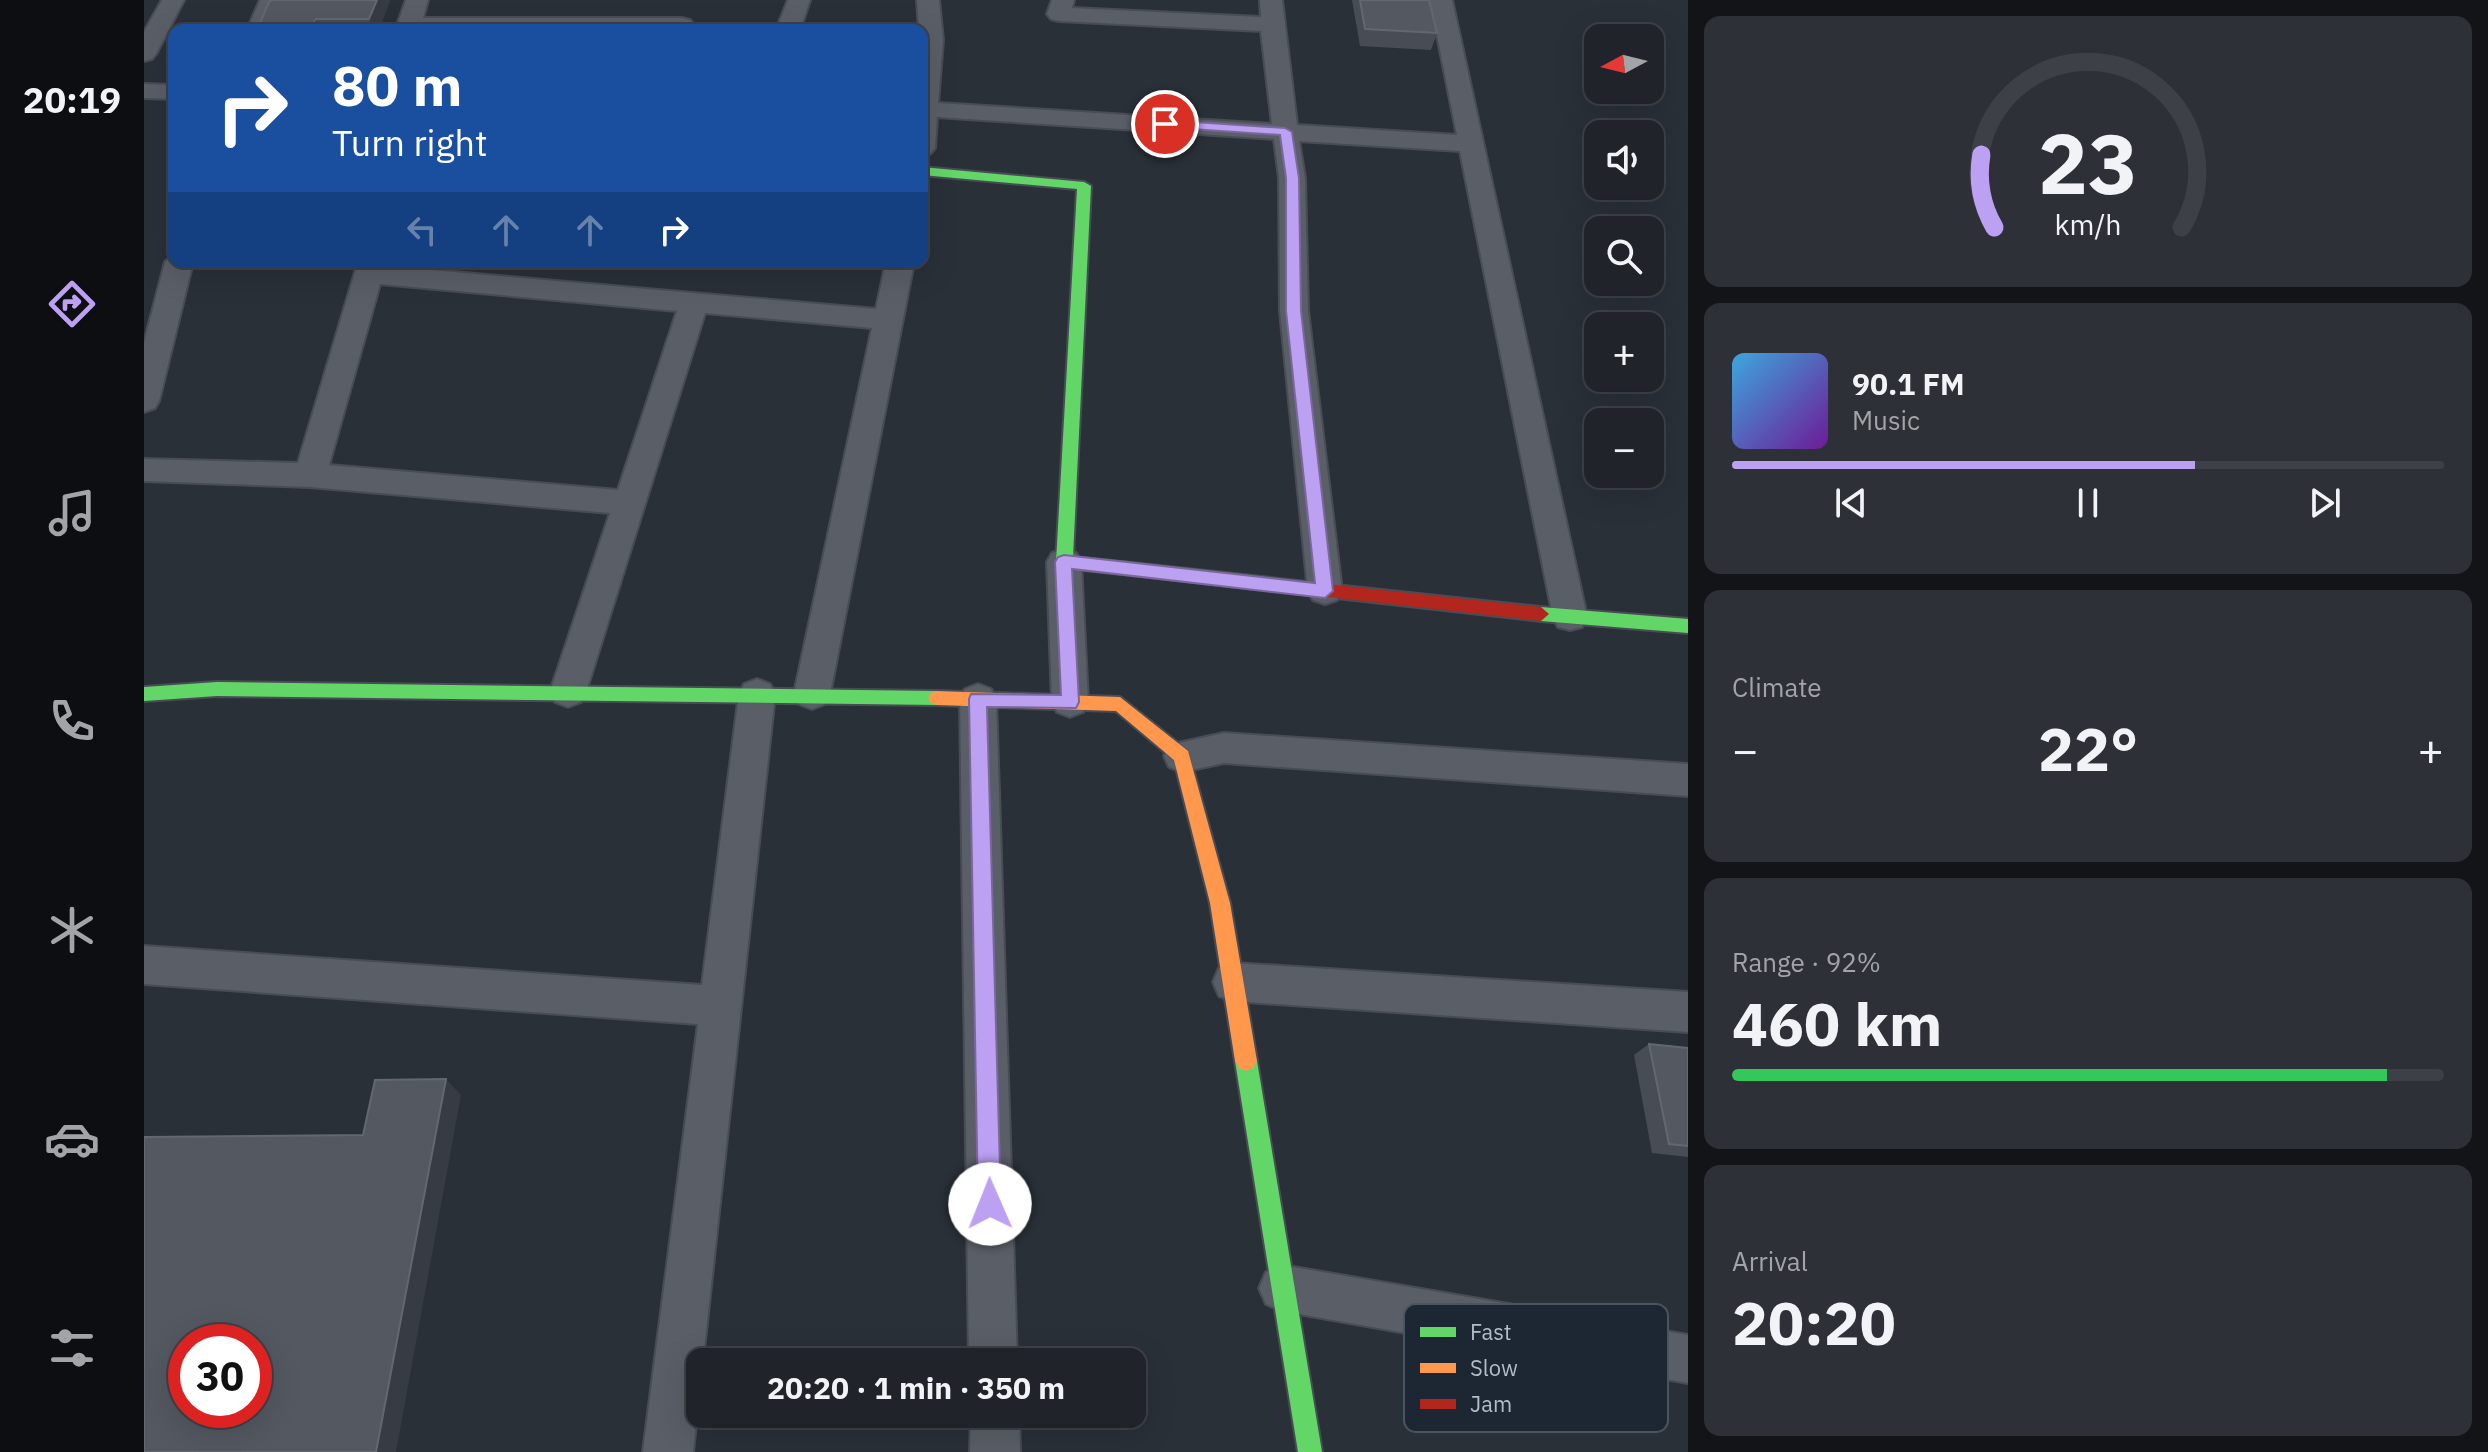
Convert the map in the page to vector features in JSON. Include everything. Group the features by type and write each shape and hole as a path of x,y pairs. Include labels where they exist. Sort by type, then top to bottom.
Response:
{"street":[{"path":"144,54 173,0"},
{"path":"261,24 271,0"},
{"path":"409,24 417,0"},
{"path":"683,24 695,0"},
{"path":"790,24 799,0"},
{"path":"928,0 931,40 928,70"},
{"path":"1063,0 1059,14 1272,12 1292,178 1294,311 1325,591"},
{"path":"1441,0 1570,617"},
{"path":"144,91 168,92"},
{"path":"928,109 1473,144"},
{"path":"928,172 1084,186 1064,562 1070,702"},
{"path":"144,401 177,268"},
{"path":"310,475 370,268 694,303 888,320"},
{"path":"812,694 899,268"},
{"path":"568,692 694,303"},
{"path":"144,470 310,475 629,503"},
{"path":"1064,562 1570,617 1688,626"},
{"path":"144,694 217,689 812,694 1120,704 1182,756 1220,903 1310,1452"},
{"path":"668,1452 757,694"},
{"path":"978,699 993,1348"},
{"path":"1182,756 1224,748 1688,780"},
{"path":"144,965 720,1006"},
{"path":"1233,982 1688,1012"},
{"path":"1282,1288 1404,1309"},
{"path":"1668,1356 1688,1359"},
{"path":"995,1428 995,1452"}],"building":[{"path":"270,0 377,0 369,19 316,19 313,24 259,24"},
{"path":"1360,0 1429,0 1437,33 1365,29"},
{"path":"1649,1044 1688,1048 1688,1146 1669,1144"},
{"path":"446,1079 376,1452 144,1452 144,1137 363,1135 375,1080"}],"traffic: fast":[{"path":"928,172 1084,186 1064,562 1122,568"},
{"path":"1541,614 1688,626"},
{"path":"144,694 217,689 937,698"},
{"path":"1246,1061 1310,1452"}],"traffic: slow":[{"path":"937,698 1120,704 1182,756 1220,903 1246,1061"}],"traffic: jam":[{"path":"1122,568 1541,614"}],"route":[{"path":"990,1204 978,699 1070,702 1064,562 1325,591 1294,311 1292,178 1285,132 1165,124"}]}
